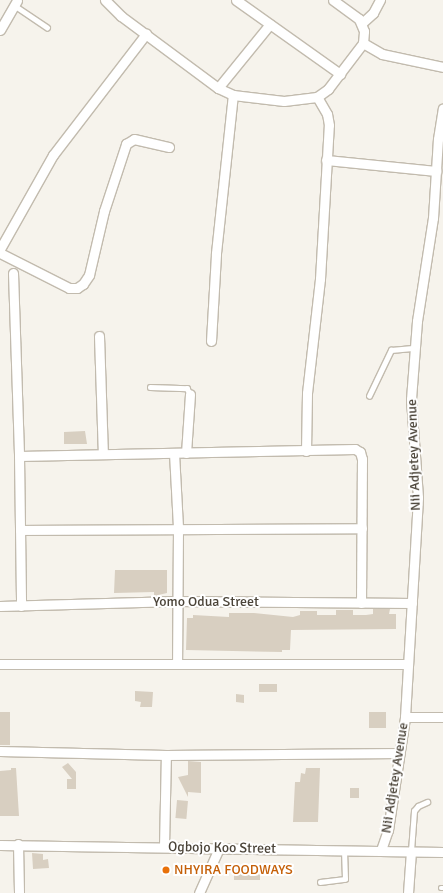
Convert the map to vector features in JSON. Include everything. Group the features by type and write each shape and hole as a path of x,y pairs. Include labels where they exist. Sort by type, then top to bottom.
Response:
{"street":[{"path":"105,0 121,16 218,88 233,95 284,101 317,97 340,74 363,43 365,37 362,23 333,0"},
{"path":"236,0 340,74"},
{"path":"362,23 373,14 380,0"},
{"path":"0,30 16,3"},
{"path":"218,88 270,24"},
{"path":"0,249 53,155 146,34"},
{"path":"363,43 382,54 443,67"},
{"path":"211,341 216,254 233,95"},
{"path":"306,451 307,392 320,278 329,125 327,114 317,97"},
{"name":"Nii Adjetey Avenue","path":"381,850 388,830 405,717 418,497 411,400 415,348 433,218 436,171 443,108"},
{"path":"0,253 69,288 77,288 83,284 88,275 104,211 126,144 134,139 169,147"},
{"path":"326,160 436,171"},
{"path":"433,218 443,220"},
{"path":"13,273 20,456 21,606"},
{"path":"99,336 103,454"},
{"path":"186,453 190,394"},
{"path":"20,456 174,454 355,449 360,452 362,459 361,603"},
{"path":"174,454 178,528 177,662"},
{"path":"20,530 362,528"},
{"name":"Yomo Odua Street","path":"0,606 177,601 412,603"},
{"path":"0,664 177,662 408,664"},
{"path":"405,717 443,717"},
{"path":"0,751 166,755 399,753"},
{"path":"164,847 166,755"},
{"path":"18,844 20,893"},
{"name":"Ogbojo Koo Street","path":"0,845 18,844 443,852"},
{"path":"199,893 219,848"},
{"path":"408,893 410,851"}],"lane":[{"path":"16,3 47,27"},
{"path":"369,396 390,350 415,348"},
{"path":"150,387 187,388 190,394"},
{"path":"410,851 414,811 418,806 428,802"},
{"path":"320,882 345,879 344,850"}],"building":[{"path":"85,431 87,444 64,444 64,432"},
{"path":"115,570 167,570 167,593 154,596 154,592 114,593"},
{"path":"373,609 390,609 389,614 396,614 396,629 291,630 290,650 282,650 282,652 186,650 187,618 193,618 193,615 229,617 229,613 254,613 293,617 300,615 300,611 317,611 317,615 336,615 336,610 353,610 353,615 366,615 373,614"},
{"path":"259,684 277,684 277,692 259,692"},
{"path":"135,691 153,692 152,707 140,707 141,702 135,701"},
{"path":"236,694 244,695 244,703 236,702"},
{"path":"0,712 10,712 10,745 0,745"},
{"path":"369,712 386,712 386,728 369,728"},
{"path":"188,761 201,762 201,793 188,792 188,797 178,777 188,775"},
{"path":"68,763 76,772 76,789 67,789 67,779 72,779 62,767"},
{"path":"11,768 16,768 19,816 0,816 0,771 11,770"},
{"path":"306,768 320,768 318,822 293,822 295,782 300,782 301,773 305,774"},
{"path":"350,788 359,788 359,798 350,798"},
{"path":"177,800 188,801 186,819 175,818"},
{"path":"32,853 43,854 43,860 48,859 49,868 33,869"},
{"path":"234,869 260,869 260,880 234,880"}],"place":[{"name":"NHYIRA FOODWAYS","path":"166,870"}]}
